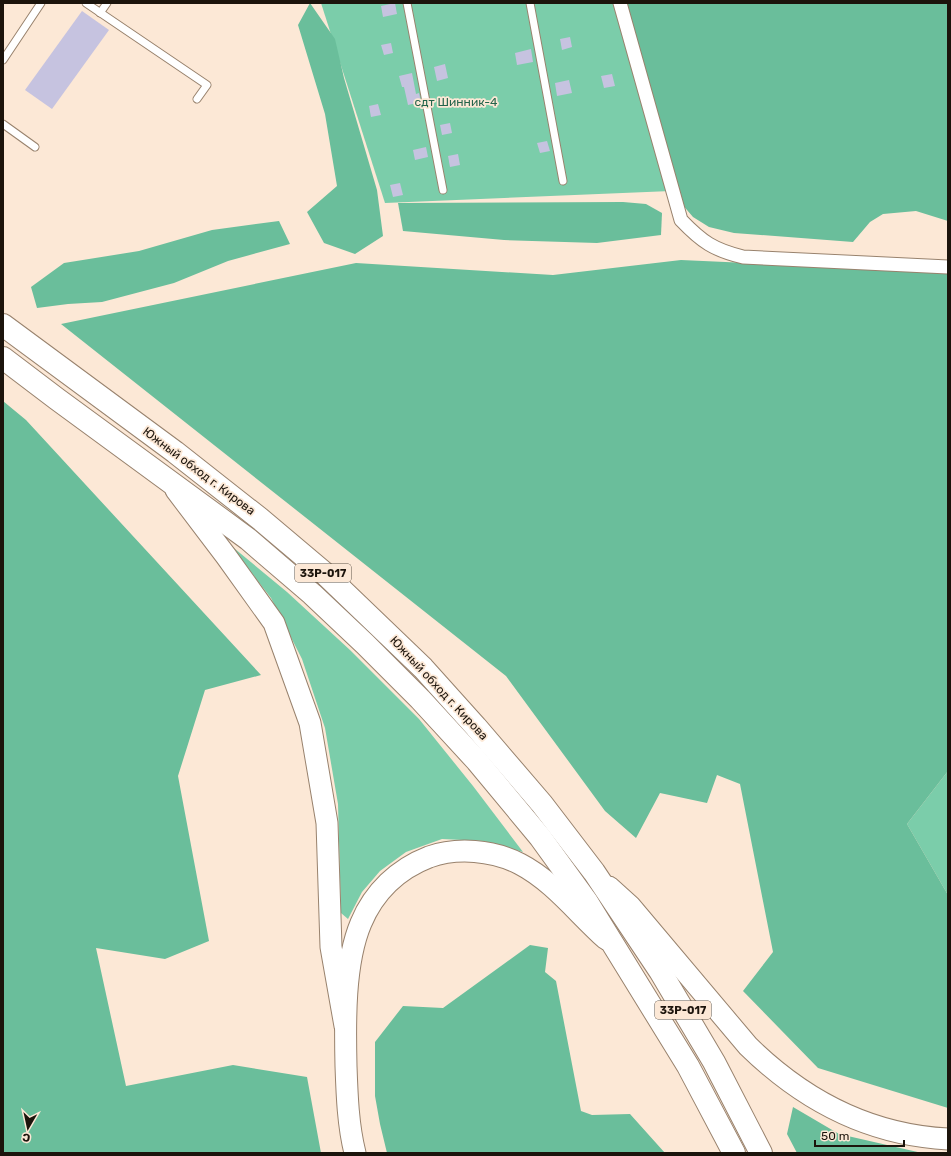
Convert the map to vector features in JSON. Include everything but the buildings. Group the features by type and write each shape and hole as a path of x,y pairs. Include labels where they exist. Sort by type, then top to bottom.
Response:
{"highway":[{"name":"Южный обход г. Кирова","path":"3,325 175,452 259,518 323,572 423,668 476,726 542,804 594,872 660,971 710,1055 752,1133 761,1153"},
{"name":"Южный обход г. Кирова","path":"3,358 248,539 312,594 420,699 477,761 540,837 587,902 688,1066 734,1153"}],"main road":[{"path":"168,479 226,556 274,624 310,723 327,823 331,947 345,1026 349,1116 355,1153"},
{"path":"345,1026 351,960 361,922 369,907 393,878 408,867 438,854 469,851 500,856 519,863 534,872 554,889 587,922 611,943"},
{"path":"594,872 630,906 748,1046 768,1066 820,1101 853,1118 879,1128 903,1134 926,1138 948,1139"}],"street":[{"path":"620,3 681,220 697,237 727,253 743,257 948,267"}],"lane":[{"path":"3,60 41,3"},
{"path":"86,3 207,85 197,100"},
{"path":"100,13 107,3"},
{"path":"408,3 443,190"},
{"path":"530,3 563,181"},
{"path":"3,124 35,147"}],"green space":[{"path":"310,3 335,39 344,78 377,190 383,236 355,254 324,243 307,212 337,186 325,114 298,25"},
{"name":"сдт Шинник-4","path":"321,3 619,3 671,191 385,203"},
{"path":"625,3 948,3 948,221 916,211 883,214 870,222 853,242 734,233 709,227 693,217 681,203"},
{"path":"623,202 646,204 662,213 661,235 597,243 504,240 403,231 398,203"},
{"path":"279,221 290,244 228,261 174,283 102,302 37,308 31,287 64,263 139,251 212,230"},
{"path":"681,260 948,272 948,771 907,824 948,895 948,1108 818,1068 743,991 773,952 740,784 717,775 707,803 660,793 636,838 605,811 506,676 61,324 356,263 553,275"},
{"path":"3,401 26,420 261,675 205,690 178,776 209,941 165,959 96,948 126,1086 233,1065 307,1077 321,1153 3,1153"},
{"path":"229,544 287,592 350,650 419,719 473,786 523,852 483,841 442,839 406,852 380,871 362,892 348,919 341,913 338,804 325,728 302,659 271,598"},
{"path":"948,771 948,895 907,824"},
{"path":"530,945 548,948 545,972 556,981 581,1111 592,1115 630,1114 665,1153 387,1153 375,1096 375,1042 403,1006 443,1008"},
{"path":"793,1107 839,1134 922,1153 797,1153 787,1134"}]}
